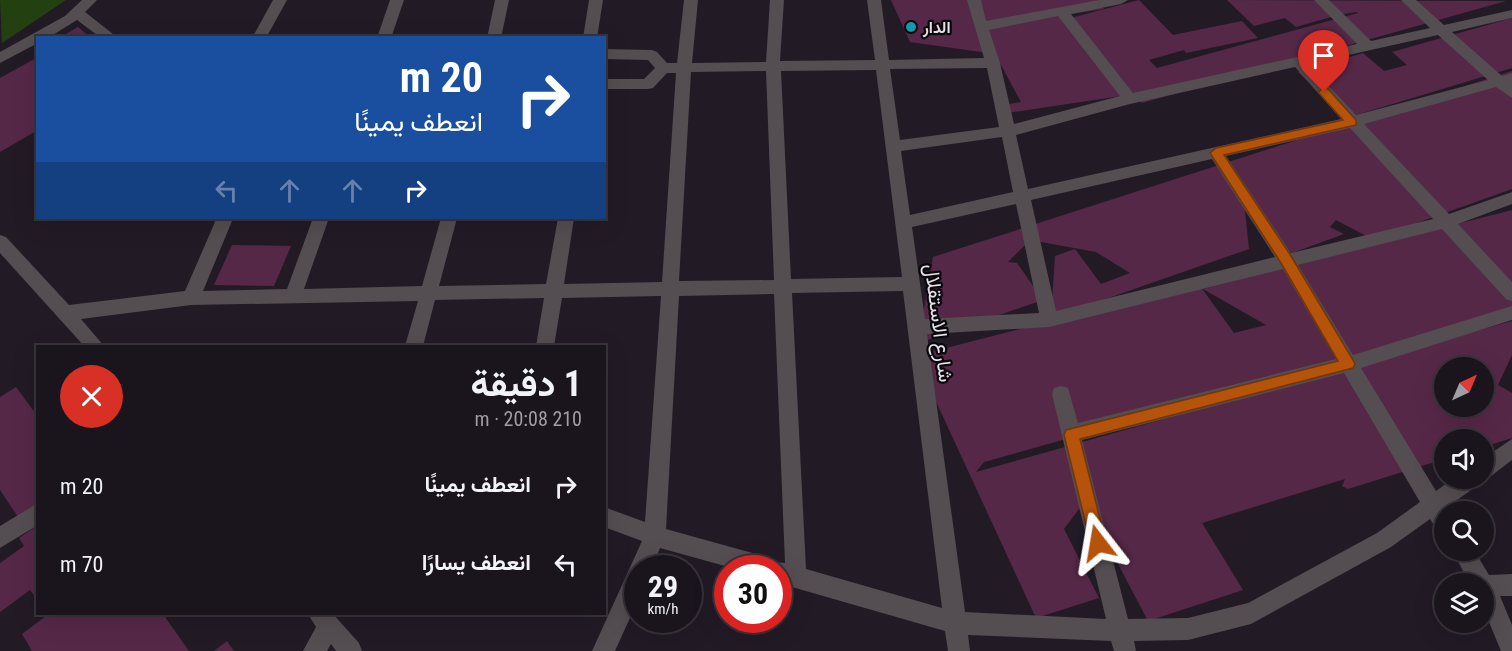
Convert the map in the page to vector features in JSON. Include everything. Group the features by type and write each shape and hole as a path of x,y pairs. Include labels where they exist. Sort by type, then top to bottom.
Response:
{"street":[{"path":"38,36 77,13 90,0"},
{"path":"260,36 279,0"},
{"path":"385,36 397,0"},
{"path":"494,36 502,0"},
{"path":"590,36 596,0"},
{"path":"647,555 656,536 684,67 691,0"},
{"path":"777,0 773,65 784,287 788,555"},
{"name":"شارع الاستقلال","path":"874,0 959,651"},
{"path":"974,0 993,63 1009,131 1049,320"},
{"path":"981,27 1101,2 1121,0"},
{"path":"1321,0 1368,46"},
{"path":"1408,0 1441,30 1505,80 1512,93"},
{"path":"1498,0 1512,13"},
{"path":"1061,11 1130,99"},
{"path":"77,13 108,36"},
{"path":"892,147 1009,131 1130,99 1512,13"},
{"path":"0,58 36,37"},
{"path":"606,54 652,55 663,68"},
{"path":"1297,61 1446,222 1508,285"},
{"path":"606,84 648,84 663,68 993,63"},
{"path":"903,223 1352,122 1505,80"},
{"path":"1216,153 1286,260 1433,505"},
{"path":"916,327 1049,320 1446,222 1512,198"},
{"path":"191,298 224,221 222,219"},
{"path":"293,296 321,219"},
{"path":"414,345 449,219"},
{"path":"545,345 556,291 566,219"},
{"path":"0,242 94,345"},
{"path":"67,313 191,298 911,284"},
{"path":"1071,435 1348,364 1512,313"},
{"path":"1061,394 1125,651"},
{"path":"1494,462 1512,448"},
{"path":"792,576 956,623 1119,630 1188,629 1251,613 1384,540 1455,489"},
{"path":"0,538 36,514"},
{"path":"606,518 656,536 722,555"},
{"path":"1494,585 1512,585"},
{"path":"603,651 624,605"},
{"path":"1494,610 1512,651"},
{"path":"314,651 324,620"},
{"path":"324,620 351,651"}],"green space":[{"path":"0,0 66,0 2,43"}],"building":[{"path":"891,0 1097,0 1104,9 1064,15 1121,96 1007,113 1003,105 1021,102 995,54 910,42"},
{"path":"1139,0 1173,35 1242,21 1258,38 1186,53 1184,50 1149,60 1157,68 1358,13 1338,15 1296,27 1285,18 1254,26 1227,0 1506,1 1142,103 1067,19"},
{"path":"1512,18 1512,68 1346,118 1298,72 1363,53 1384,71 1407,65 1392,52"},
{"path":"78,27 89,36 62,36"},
{"path":"36,58 36,131 0,152 0,78"},
{"path":"1512,71 1512,189 1372,239 1336,220 1330,227 1344,234 1292,253 1244,202 1249,249 1051,318 1055,256 1075,249 1101,284 1130,273 1096,252 1030,240 1008,262 1017,263 1043,300 918,343 933,257"},
{"path":"1512,210 1512,314 984,462 976,472 1512,321 1512,355 1498,385 1512,393 1512,438 1494,444 1494,429 1434,429 1434,462 1348,489 1342,486 1345,479 1202,523 1243,590 1148,621 1085,501 1064,529 1099,598 1036,618 915,356 1198,283 1234,333 1266,325 1203,289"},
{"path":"232,245 291,246 274,286 214,285"},
{"path":"16,387 36,414 36,504 18,517 0,490 0,397"},
{"path":"36,526 36,598 30,590 0,612 0,563 24,546 19,538"},
{"path":"164,615 189,651 32,651 22,634 46,616"},
{"path":"227,641 234,651 214,651"}],"place":[{"name":"الدار","path":"911,27"}],"route":[{"path":"1098,543 1071,435 1348,364 1286,260 1216,153 1352,122 1324,92"}]}
